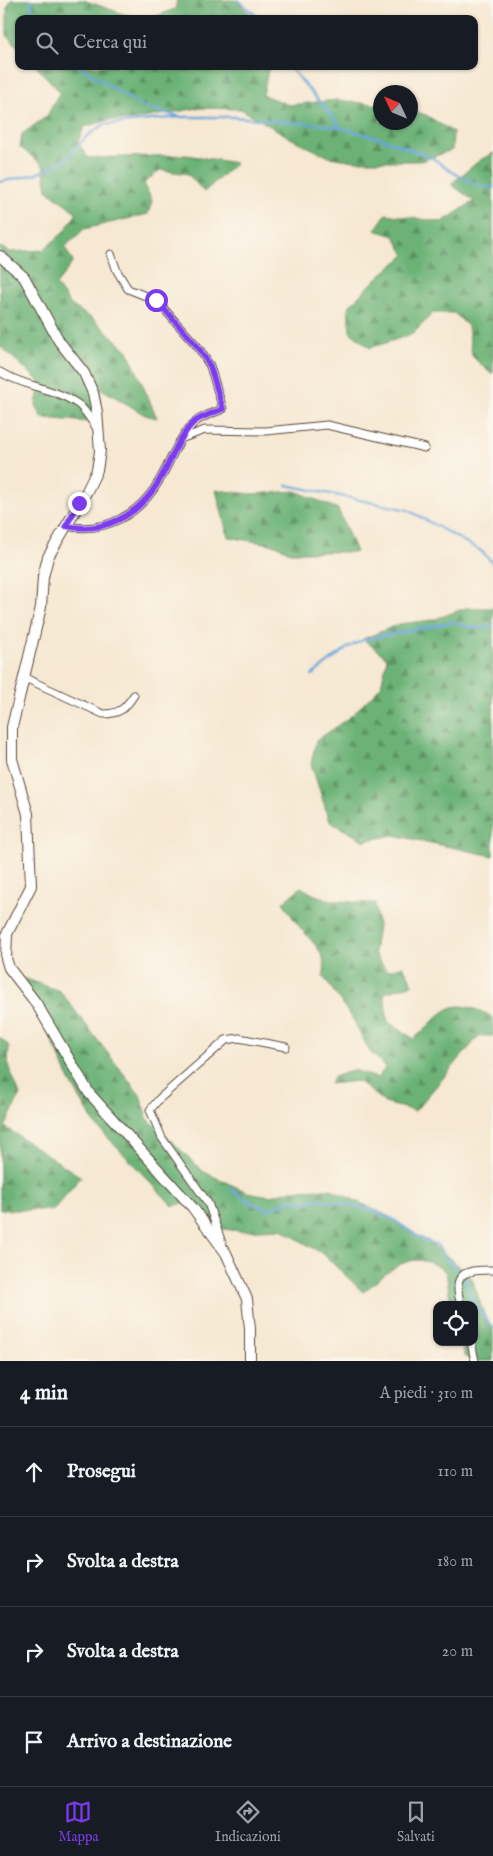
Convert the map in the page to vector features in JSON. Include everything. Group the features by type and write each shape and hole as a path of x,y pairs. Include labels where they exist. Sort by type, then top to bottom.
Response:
{"street":[{"path":"66,526 83,530 107,526 133,512 158,483 192,424 223,409 210,366 198,347 156,300 128,289 117,270 112,254"},
{"path":"0,256 24,277 59,341 84,373 93,393 100,451 96,470 48,557 43,577 41,607 12,727 12,759 28,814 32,886 21,911 7,934 4,949 10,968"},
{"path":"0,372 12,379 60,395 79,406 99,433"},
{"path":"183,438 205,430 266,431 327,425 425,448"},
{"path":"23,677 102,714 121,712 127,707 134,696"},
{"path":"0,959 10,968 36,1003 89,1093 194,1208 226,1253"},
{"path":"250,1361 250,1328 247,1299 226,1253 208,1203 162,1138 150,1110 159,1099 226,1040 239,1038 286,1047"},
{"path":"460,1301 457,1291 459,1279 465,1272 471,1270 493,1270"},
{"path":"472,1346 475,1361"}],"green space":[{"path":"11,0 83,0 126,15 15,15 15,44 7,36 7,8"},
{"path":"177,0 236,0 251,15 159,15 175,9"},
{"path":"40,70 268,70 263,95 289,105 337,100 373,104 373,130 418,130 418,112 426,115 453,132 452,150 421,161 355,161 329,157 294,140 241,109 198,108 131,120 109,120 84,127 78,142 88,158 187,155 236,163 204,192 188,174 160,170 144,183 152,201 148,214 84,229 65,247 73,262 56,285 71,305 94,320 128,351 157,418 145,415 100,388 100,423 42,418 36,405 40,382 0,346 0,247 10,252 43,250 63,233 77,213 47,190 43,165 20,147 22,134 47,116 60,92"},
{"path":"493,153 493,373 490,373 472,356 468,326 454,313 433,313 413,334 370,348 350,332 348,307 378,277 405,255 394,236 375,230 386,214 442,222 474,201 451,184 480,160"},
{"path":"216,490 252,494 296,491 338,509 356,552 290,552 276,545 228,537"},
{"path":"466,608 493,608 493,856 393,835 365,841 330,822 311,764 316,741 351,716 381,686 387,658 363,639 399,624 432,620"},
{"path":"301,887 327,899 375,903 378,925 374,953 387,971 403,966 413,984 384,993 388,1022 414,1039 442,1013 457,1006 478,1010 493,1017 493,1036 479,1036 415,1111 385,1103 358,1081 330,1084 333,1077 354,1070 377,1078 386,1067 370,1052 354,1021 323,976 324,968 321,953 294,920 283,902"},
{"path":"24,978 60,991 140,1095 147,1118 204,1172 247,1192 270,1196 292,1190 331,1189 392,1218 442,1252 472,1278 486,1320 493,1326 493,1361 470,1361 465,1356 462,1346 478,1346 478,1301 450,1301 446,1272 434,1264 412,1261 402,1264 363,1292 323,1254 281,1229 240,1231 214,1228 191,1201 173,1206 95,1124 70,1081"},
{"path":"0,1037 9,1046 8,1065 20,1095 5,1127 81,1177 53,1210 0,1210"}],"waterway":[{"path":"31,0 33,15"},
{"path":"238,0 255,15"},
{"path":"85,70 141,106 181,117 235,117 333,126 380,138 431,157 452,172 479,186 493,187"},
{"path":"292,70 341,127"},
{"path":"0,182 36,174 63,162 86,137 103,125 179,117"},
{"path":"287,485 408,510 481,551 493,563"},
{"path":"312,675 347,648 363,640 453,622 475,628 487,628 493,625"},
{"path":"230,1189 253,1204 269,1209 290,1200 305,1203 319,1199 372,1210 394,1220 420,1238 437,1245 448,1261 465,1277 469,1292 477,1307 493,1328"}],"route":[{"path":"79,503 66,526 83,530 107,526 133,512 158,483 180,441 192,424 223,409 210,366 198,347 156,300"}]}
